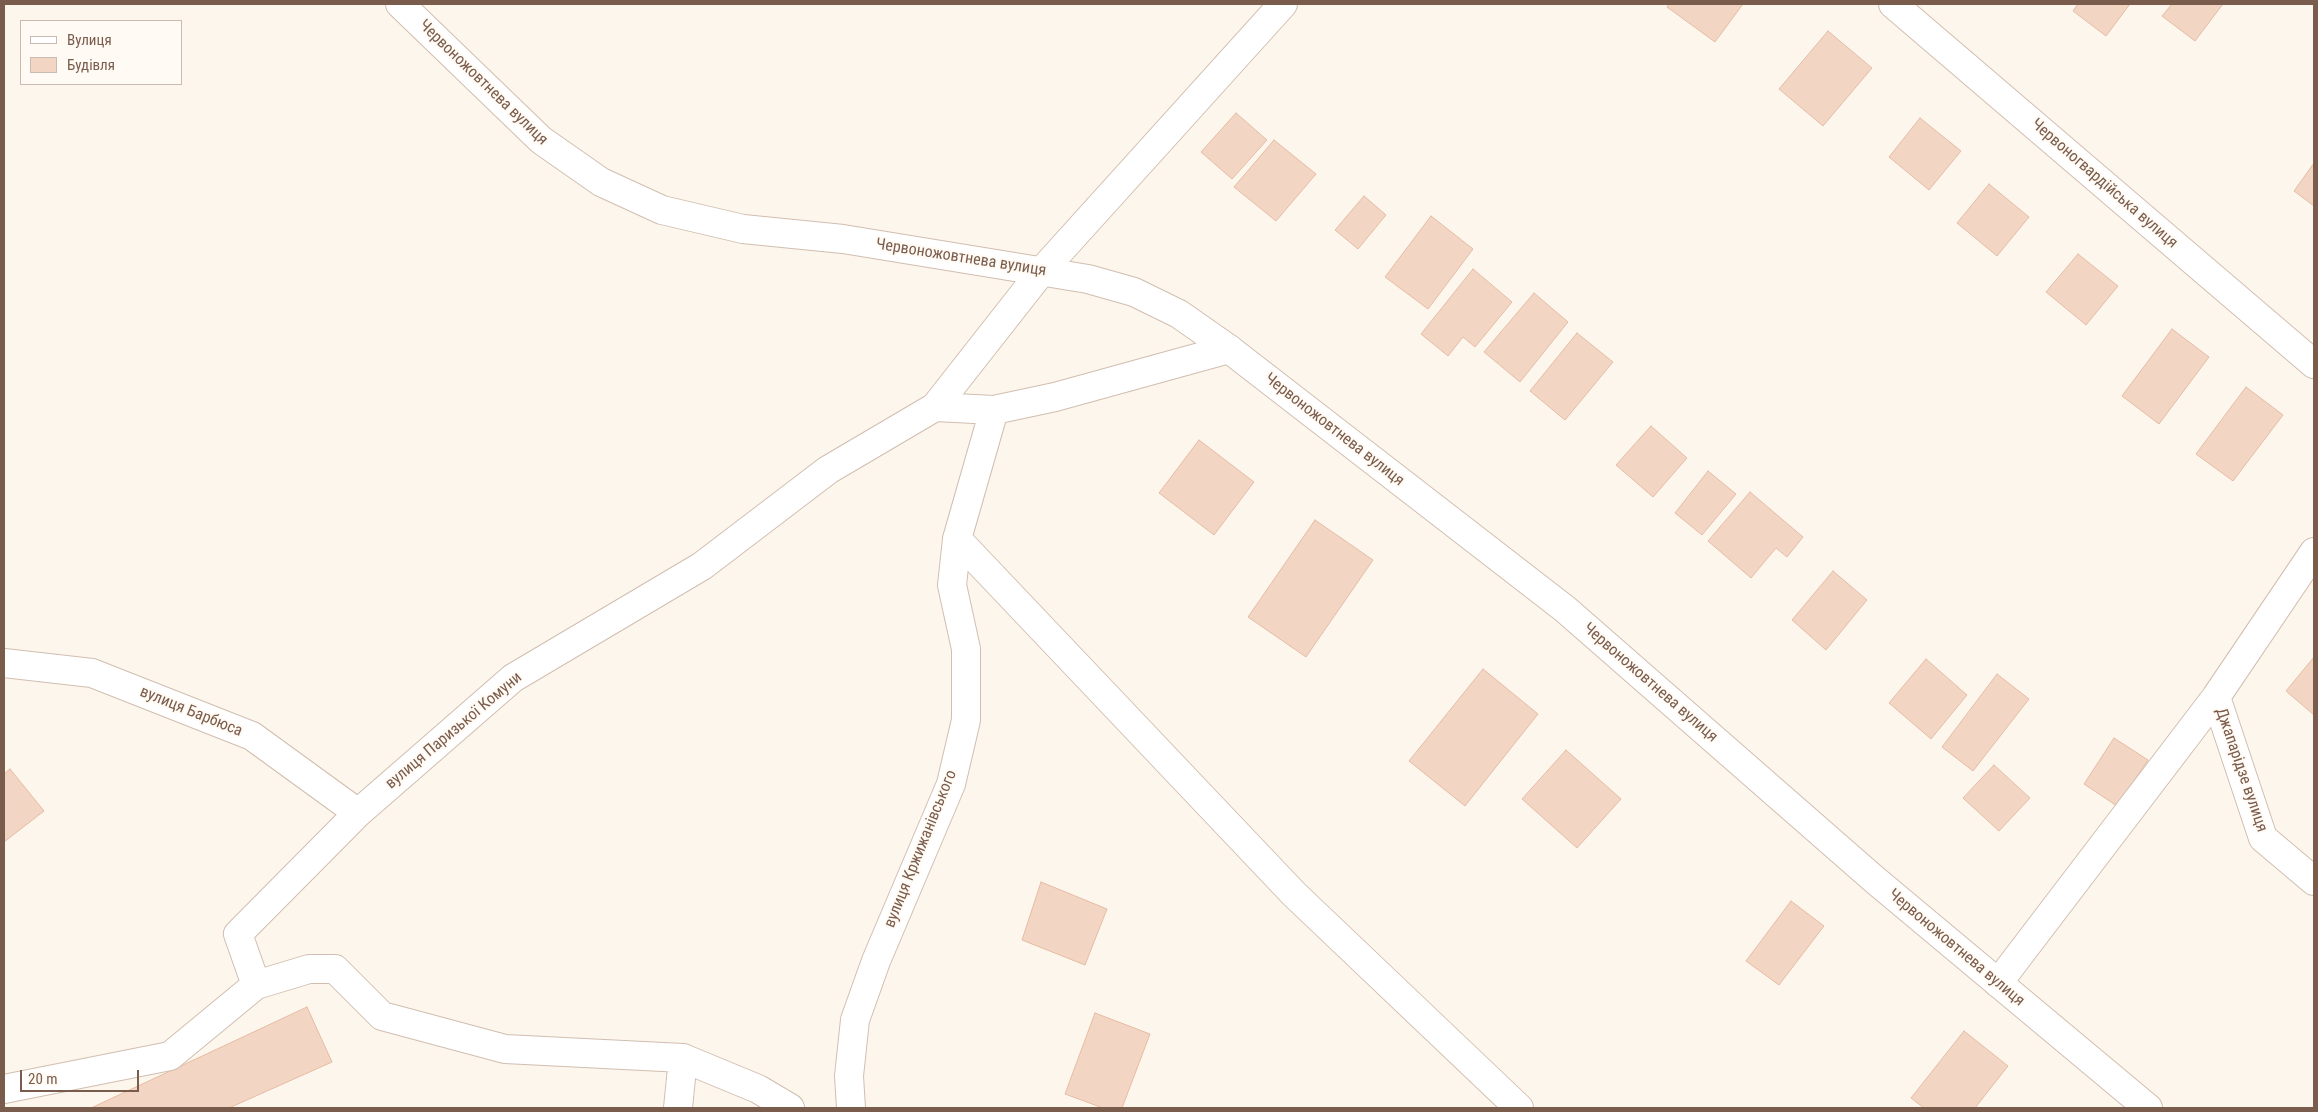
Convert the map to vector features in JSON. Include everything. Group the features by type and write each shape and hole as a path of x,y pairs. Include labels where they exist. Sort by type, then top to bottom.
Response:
{"street":[{"name":"Червоножовтнева вулиця","path":"400,4 541,140 600,182 662,210 743,229 843,239 1088,279 1134,292 1179,314 1229,349 1565,609 1875,880 2148,1108"},
{"name":"вулиця Паризької Комуни","path":"256,985 238,934 358,813 513,678 702,566 828,470 935,407 1041,272 1283,4"},
{"name":"Червоногвардійська вулиця","path":"1893,4 2314,364"},
{"path":"935,407 994,410 1055,397 1229,349"},
{"name":"вулиця Кржижанівського","path":"851,1108 849,1076 855,1020 876,961 951,784 966,720 966,649 952,585 958,539 994,410"},
{"path":"958,539 1294,894 1518,1108"},
{"path":"1998,983 2216,697 2314,552"},
{"name":"вулиця Барбюса","path":"4,663 92,673 252,736 358,813"},
{"name":"Джапарідзе вулиця","path":"2216,697 2263,838 2314,881"},
{"path":"4,1089 170,1056 256,985 309,969 335,969 382,1016 505,1048 683,1058 758,1089 790,1108"},
{"path":"678,1108 683,1058"}],"building":[{"path":"1669,4 1743,4 1715,42 1667,7"},
{"path":"2078,4 2130,4 2106,36 2073,11"},
{"path":"2172,4 2223,4 2195,41 2162,16"},
{"path":"1828,31 1872,68 1823,126 1779,89"},
{"path":"1236,113 1267,140 1232,179 1201,152"},
{"path":"1920,118 1961,151 1929,190 1889,157"},
{"path":"1274,140 1316,174 1276,221 1234,187"},
{"path":"2314,163 2314,206 2294,191"},
{"path":"1989,184 2029,217 1997,256 1957,223"},
{"path":"1364,196 1386,215 1358,249 1335,230"},
{"path":"1431,216 1473,249 1428,309 1385,277"},
{"path":"2078,254 2118,286 2086,325 2046,292"},
{"path":"1473,269 1512,302 1475,347 1463,337 1448,356 1421,334"},
{"path":"1534,293 1568,322 1520,382 1484,352"},
{"path":"2172,329 2209,357 2159,424 2122,396"},
{"path":"1577,333 1613,362 1565,420 1530,391"},
{"path":"2246,387 2283,415 2233,481 2196,454"},
{"path":"1651,426 1687,458 1653,497 1616,465"},
{"path":"1199,440 1254,482 1214,535 1159,493"},
{"path":"1708,471 1736,494 1702,535 1675,513"},
{"path":"1750,492 1803,537 1787,557 1776,548 1751,578 1708,541"},
{"path":"1315,520 1373,560 1306,657 1248,617"},
{"path":"1833,571 1867,600 1826,650 1792,620"},
{"path":"2314,657 2314,715 2286,691"},
{"path":"1926,659 1967,695 1931,739 1889,703"},
{"path":"1483,669 1538,714 1465,806 1409,761"},
{"path":"1997,674 2029,699 1973,771 1942,747"},
{"path":"2114,738 2148,760 2117,806 2084,784"},
{"path":"1566,750 1621,799 1577,848 1522,799"},
{"path":"1994,765 2030,798 1999,831 1963,798"},
{"path":"10,769 44,811 4,842 4,774"},
{"path":"1041,882 1107,909 1085,965 1022,940"},
{"path":"1791,901 1824,926 1779,985 1746,961"},
{"path":"307,1007 332,1062 229,1108 91,1108"},
{"path":"1095,1013 1150,1034 1122,1108 1103,1108 1065,1094"},
{"path":"1964,1031 2008,1066 1975,1108 1924,1108 1911,1098"}]}
